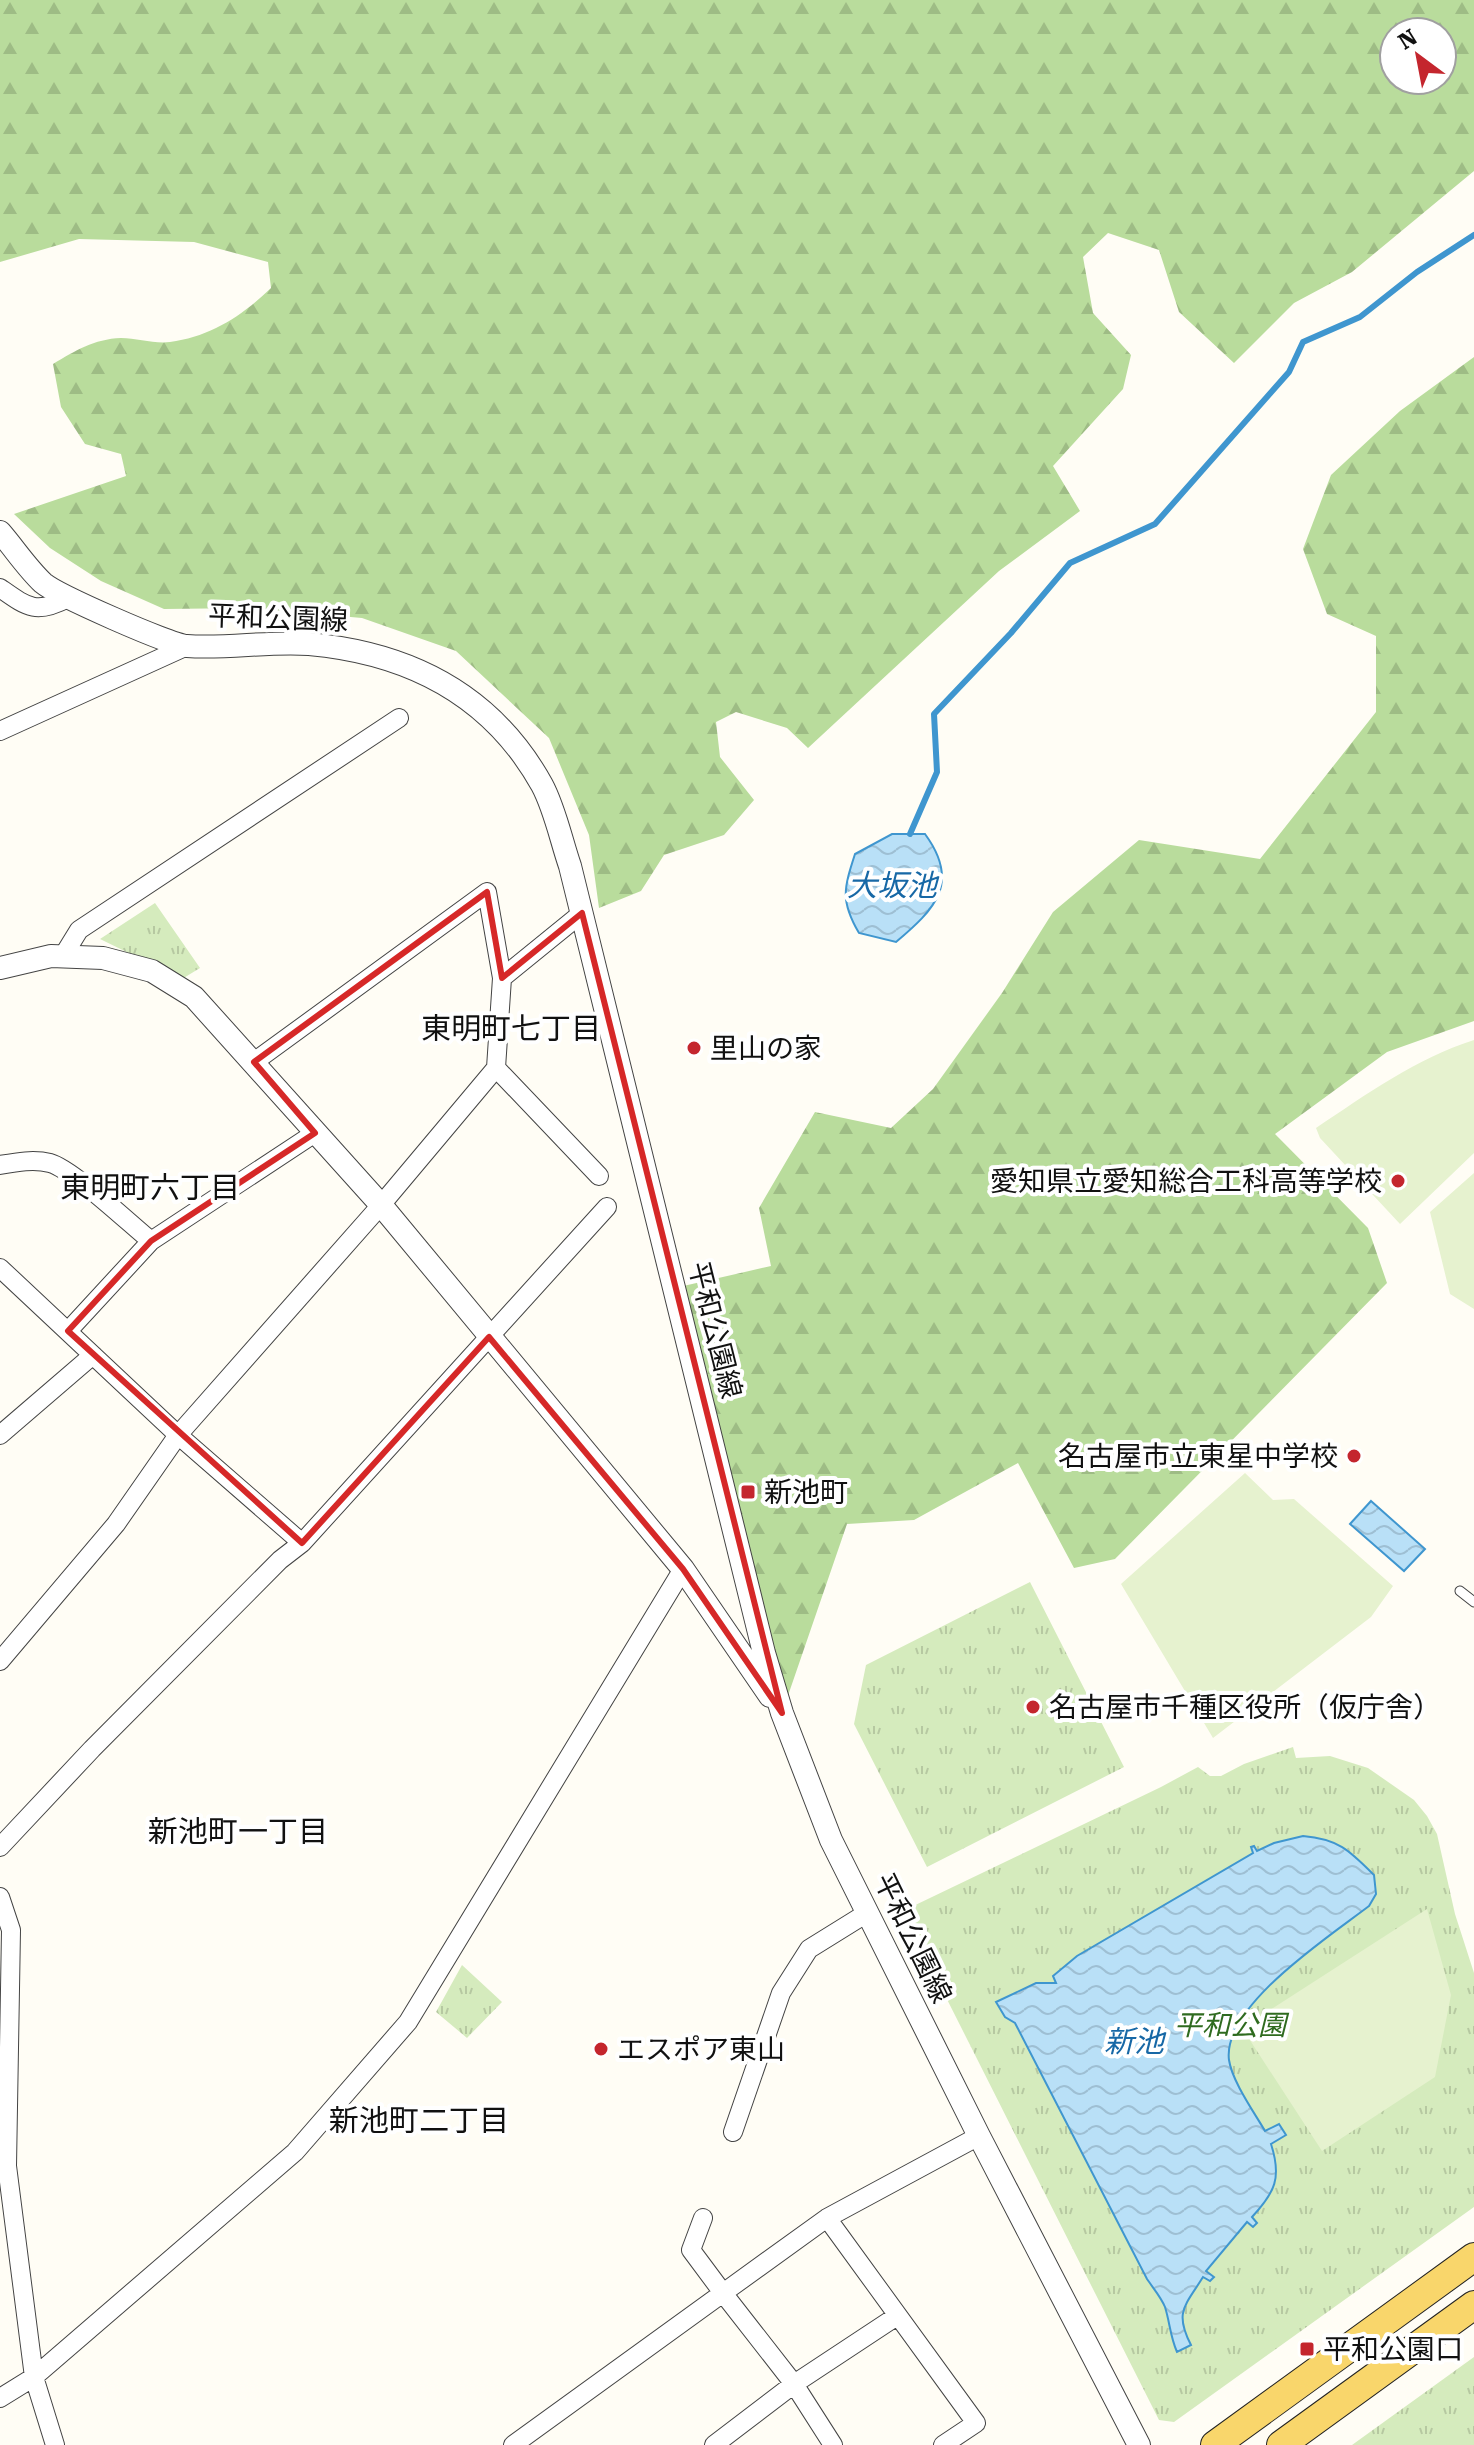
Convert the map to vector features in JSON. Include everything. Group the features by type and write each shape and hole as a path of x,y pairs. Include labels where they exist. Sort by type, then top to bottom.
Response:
{"main road":[{"path":"1215,2445 1474,2257"},
{"path":"1281,2445 1474,2305"}],"street":[{"name":"平和公園線","path":"0,532 44,584 68,598 185,647 307,644 364,651 432,675 473,701 510,740 543,786 570,866 764,1653 782,1713 831,1840 1139,2445"},
{"path":"0,588 25,606 50,608 68,598"},
{"path":"0,731 185,647"},
{"path":"63,956 79,930 399,718"},
{"path":"0,1661 116,1524 178,1435 381,1205 496,1068 502,978 487,892 254,1062"},
{"path":"502,978 582,913"},
{"path":"0,968 51,956 103,958 152,971 194,997 381,1205 683,1569 782,1713"},
{"path":"496,1068 599,1176"},
{"path":"68,1331 151,1241 315,1133"},
{"path":"0,1165 25,1161 52,1163 70,1174 151,1241"},
{"path":"0,1847 92,1749 280,1560 302,1543 607,1207"},
{"path":"0,1268 178,1435 302,1543"},
{"path":"0,1435 93,1355"},
{"path":"0,2398 34,2377 295,2152 408,2022 683,1569"},
{"path":"0,1897 11,1930 7,2166 34,2377 55,2445"},
{"path":"733,2132 781,1993 809,1949 867,1913"},
{"path":"513,2445 827,2218 979,2136"},
{"path":"703,2218 691,2250 794,2384 833,2445"},
{"path":"827,2218 976,2423 943,2445"},
{"path":"714,2445 794,2384 897,2316"}],"lane":[{"path":"1460,1591 1474,1602"}],"highlighted area":[{"path":"487,892 502,978 582,913 782,1713 683,1569 489,1337 302,1543 68,1331 151,1241 315,1133 254,1062"}],"green space":[{"path":"0,0 1474,0 1474,171 1352,272 1294,303 1234,363 1179,312 1159,250 1108,233 1083,257 1093,313 1131,355 1123,389 1053,466 1080,511 999,571 808,748 787,728 736,712 716,722 720,757 754,800 724,835 664,855 641,891 599,908 589,835 549,738 456,651 362,618 249,608 164,609 101,581 50,548 14,514 126,476 121,454 85,444 61,407 53,364 77,350 102,341 121,338 170,342 199,335 237,316 271,288 268,262 194,242 79,239 0,262"},
{"path":"1474,357 1474,1021 1387,1052 1275,1134 1368,1228 1387,1283 1115,1559 1074,1568 1018,1463 914,1520 847,1524 782,1713 679,1287 771,1266 759,1208 815,1112 891,1128 933,1089 1002,993 1053,912 1139,840 1260,859 1376,712 1376,636 1327,614 1303,549 1331,475 1400,411"},
{"path":"155,903 200,968 182,979 100,939"},
{"path":"1474,1040 1474,1153 1400,1224 1320,1138 1316,1128 1412,1067"},
{"path":"1474,1173 1474,1309 1450,1294 1430,1212"},
{"path":"1245,1473 1273,1500 1294,1499 1393,1586 1371,1617 1213,1738 1121,1584"},
{"path":"1030,1582 1124,1767 927,1867 854,1724 866,1665"},
{"name":"平和公園","path":"1293,1747 1296,1758 1330,1756 1368,1768 1414,1800 1437,1834 1455,1914 1474,1973 1474,2207 1174,2422 1159,2420 904,1914 907,1909 1198,1767 1210,1776 1221,1776 1244,1764"},
{"path":"1427,1909 1451,1995 1435,2077 1322,2151 1242,2028"},
{"path":"462,1965 502,2002 467,2038 436,2012"},
{"path":"1474,2357 1474,2445 1352,2445"}],"water":[{"name":"大坂池","path":"892,834 925,834 936,851 942,881 932,906 896,942 859,933 846,903 848,876 855,854"},
{"path":"1371,1501 1425,1549 1404,1571 1350,1524"},
{"name":"新池","path":"1303,1836 1335,1843 1350,1853 1374,1875 1376,1894 1369,1906 1306,1954 1260,1995 1242,2017 1231,2039 1229,2060 1244,2096 1265,2131 1279,2124 1286,2135 1271,2144 1276,2175 1271,2192 1252,2217 1257,2223 1253,2227 1247,2222 1206,2271 1214,2277 1210,2281 1203,2277 1184,2310 1183,2325 1191,2345 1177,2352 1163,2303 1147,2279 1015,2023 1005,2017 996,2002 1036,1983 1056,1983 1053,1976 1077,1956 1253,1853 1251,1847 1254,1846 1257,1851"}],"waterway":[{"path":"910,834 937,772 934,714 1011,633 1070,563 1155,524 1289,372 1303,342 1360,317 1417,272 1474,235"}],"place":[{"name":"里山の家","path":"694,1048"},
{"name":"愛知県立愛知総合工科高等学校","path":"1398,1181"},
{"name":"名古屋市立東星中学校","path":"1354,1456"},
{"name":"新池町","path":"748,1492"},
{"name":"名古屋市千種区役所（仮庁舎）","path":"1033,1707"},
{"name":"エスポア東山","path":"601,2049"},
{"name":"平和公園口","path":"1307,2349"}],"district":[{"name":"東明町七丁目","path":"511,1028"},
{"name":"東明町六丁目","path":"150,1187"},
{"name":"新池町一丁目","path":"238,1831"},
{"name":"新池町二丁目","path":"419,2120"}]}
